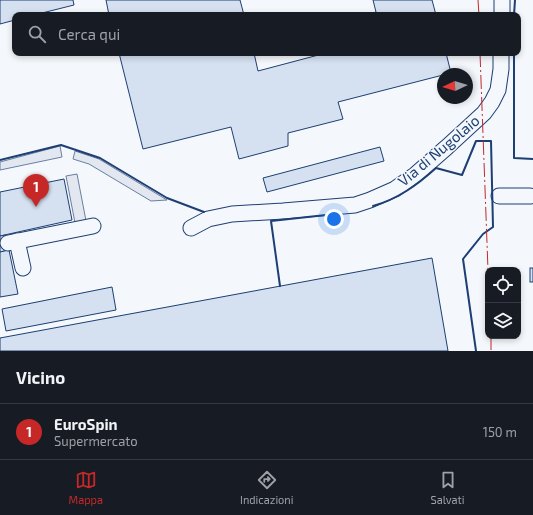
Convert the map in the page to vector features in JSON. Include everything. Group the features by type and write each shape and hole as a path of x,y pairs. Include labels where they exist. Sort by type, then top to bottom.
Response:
{"street":[{"path":"502,0 502,12"},
{"name":"Via di Nugolaio","path":"191,228 208,220 232,214 355,205 395,189 447,147 484,113 498,90 501,56"},
{"path":"499,196 530,196"},
{"path":"23,268 12,242 93,226"}],"shaded area":[{"path":"60,146 62,157 0,170 0,162"},
{"path":"75,151 99,159 167,200 151,201 89,164 73,159"},
{"path":"77,174 87,226 76,228 66,176"}],"building":[{"path":"0,0 73,0 74,5 46,12 12,12 12,21 0,24"},
{"path":"106,0 240,0 243,12 108,12"},
{"path":"373,0 432,0 435,12 376,12"},
{"path":"120,56 255,56 258,71 315,56 447,56 450,68 437,68 437,77 338,102 343,119 288,133 288,146 239,159 231,127 143,149"},
{"path":"380,147 384,161 267,192 263,178"},
{"path":"64,179 72,220 0,236 0,192"},
{"path":"6,235 9,250 0,252 0,236"},
{"path":"9,250 18,294 0,297 0,252"},
{"path":"432,258 448,351 0,351 0,338"},
{"path":"530,268 533,268 533,282 530,282"},
{"path":"112,287 116,310 6,331 2,309"}],"wall":[{"path":"514,12 515,0"},
{"path":"514,56 514,158 533,159"},
{"path":"373,206 391,200 407,191 436,168 462,175 476,141 491,141 493,227 483,234 463,259 476,351"},
{"path":"0,160 61,145 100,158 167,198 204,212"},
{"path":"280,286 271,221 326,215"}],"power":[{"path":"478,0 479,12"},
{"path":"480,56 488,267"},
{"path":"491,339 491,351"}],"place":[{"name":"EuroSpin","path":"36,207"}]}
